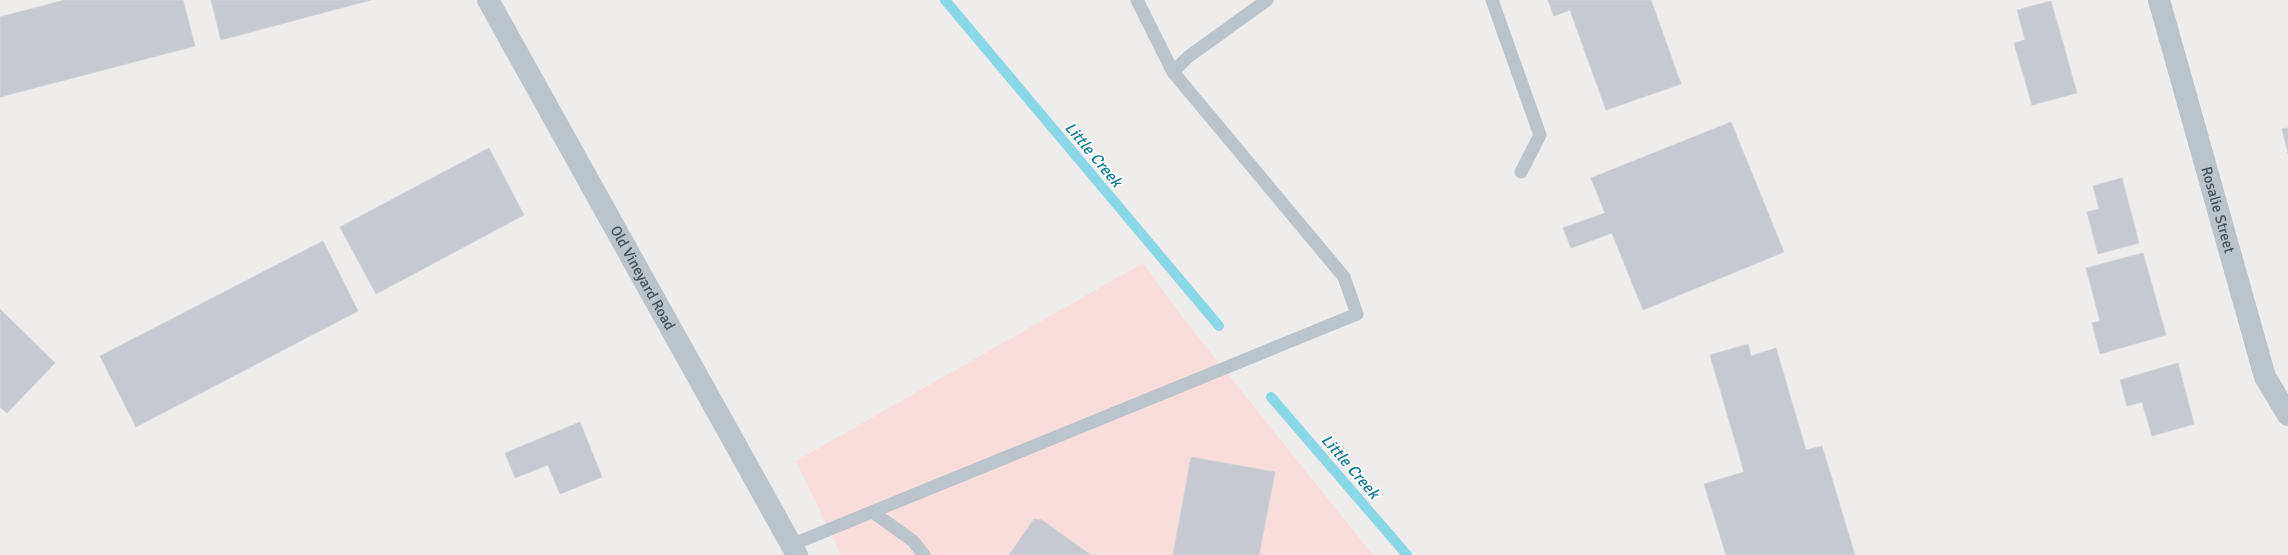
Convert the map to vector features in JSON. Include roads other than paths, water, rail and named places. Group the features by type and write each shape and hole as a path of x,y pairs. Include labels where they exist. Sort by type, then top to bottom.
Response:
{"street":[{"name":"Old Vineyard Road","path":"488,0 794,550"},
{"name":"Rosalie Street","path":"2159,0 2266,376 2288,415"}],"lane":[{"path":"794,550 874,513 1357,314 1344,277 1173,72 1137,0"},
{"path":"1173,72 1188,57 1267,0"},
{"path":"1492,0 1540,135 1521,172"},
{"path":"874,513 913,541 924,555"}],"waterway":[{"name":"Little Creek","path":"945,0 1219,326"},
{"name":"Little Creek","path":"1271,397 1407,555"}]}
